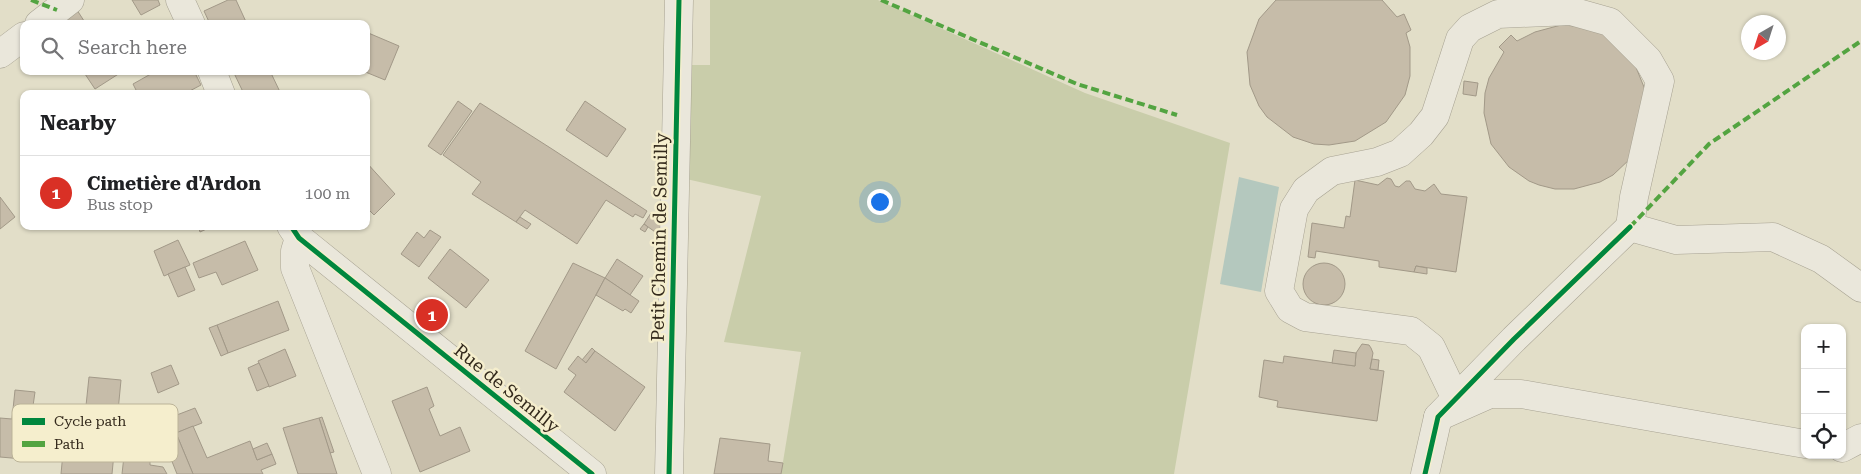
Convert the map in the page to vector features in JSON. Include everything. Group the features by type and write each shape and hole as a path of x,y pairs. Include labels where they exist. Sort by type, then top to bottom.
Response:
{"street":[{"path":"44,20 70,0"},
{"path":"180,0 189,20"},
{"name":"Petit Chemin de Semilly","path":"669,474 679,0"},
{"path":"1425,474 1447,408 1514,339 1630,227 1634,197 1660,81 1648,60 1610,22 1572,11 1498,14 1470,28 1460,39 1435,116 1421,134 1400,153 1377,162 1332,171 1306,190 1294,209 1279,291 1290,309 1305,317 1412,331 1431,347 1447,408"},
{"path":"0,54 20,39"},
{"path":"214,75 220,90"},
{"path":"1630,227 1676,240 1773,237 1821,259 1861,288"},
{"name":"Rue de Semilly","path":"295,232 295,268 377,474"},
{"name":"Rue de Semilly","path":"295,232 592,474"},
{"path":"1447,408 1490,394 1521,394 1801,443"},
{"path":"1846,446 1861,438"}],"green space":[{"path":"710,0 878,0 1085,93 1230,143 1174,474 781,474 801,352 724,342 761,196 682,178 688,65 710,65"}],"shaded area":[{"path":"1239,177 1279,187 1261,292 1220,284"}],"building":[{"path":"132,0 158,0 160,5 141,15"},
{"path":"228,0 236,0 245,20 208,20 204,11"},
{"path":"1276,0 1382,0 1397,17 1404,14 1411,30 1406,33 1410,47 1410,76 1405,95 1386,122 1355,141 1329,145 1314,144 1293,137 1267,117 1259,106 1250,85 1247,52 1259,19"},
{"path":"77,10 83,20 63,20"},
{"path":"1561,25 1576,26 1603,34 1633,60 1646,92 1632,157 1613,175 1600,182 1574,189 1555,189 1539,185 1529,181 1509,167 1491,144 1484,113 1485,93 1489,78 1504,52 1499,47 1511,35 1517,41 1535,32"},
{"path":"370,34 399,46 385,80 370,74"},
{"path":"86,75 117,75 95,89"},
{"path":"149,75 196,75 201,85 192,90 136,90 133,84"},
{"path":"235,75 272,75 279,90 242,90"},
{"path":"1464,81 1478,83 1476,96 1463,94"},
{"path":"458,101 472,111 441,155 428,146"},
{"path":"585,101 626,129 607,157 566,130"},
{"path":"480,103 647,211 643,218 635,214 633,217 606,200 577,244 525,210 516,222 472,194 481,182 443,155"},
{"path":"370,166 395,194 374,215 370,211"},
{"path":"1387,178 1391,179 1395,186 1399,187 1406,181 1410,181 1415,189 1425,191 1434,184 1441,194 1467,197 1456,272 1416,266 1414,272 1379,267 1379,261 1316,251 1315,258 1308,257 1312,223 1344,228 1346,216 1350,217 1355,180 1378,185"},
{"path":"0,197 15,217 0,229"},
{"path":"651,213 666,223 658,234 644,224"},
{"path":"520,217 531,224 527,229 516,222"},
{"path":"644,224 648,227 645,232 640,229"},
{"path":"430,230 441,237 419,267 401,254 417,232 424,238"},
{"path":"178,240 190,265 164,276 154,251"},
{"path":"245,241 258,270 222,285 216,272 199,278 193,263"},
{"path":"450,249 489,280 466,308 428,278"},
{"path":"617,259 643,276 630,295 605,278"},
{"path":"573,263 605,278 556,369 525,351"},
{"path":"1320,263 1328,263 1339,269 1345,284 1339,299 1328,305 1320,305 1309,299 1303,288 1303,280 1309,269"},
{"path":"1416,266 1427,268 1427,274 1414,272"},
{"path":"185,267 195,290 178,297 168,274"},
{"path":"605,278 639,301 631,313 625,309 623,311 596,295"},
{"path":"278,301 289,330 228,353 217,325"},
{"path":"217,325 228,353 221,356 209,328"},
{"path":"1362,344 1369,345 1373,353 1370,369 1384,371 1377,421 1277,407 1278,401 1259,397 1264,360 1283,363 1284,356 1355,366 1356,353"},
{"path":"592,348 595,351 586,363 582,360"},
{"path":"285,349 296,376 269,387 258,361"},
{"path":"1334,350 1356,353 1355,366 1332,363"},
{"path":"595,351 645,387 615,431 564,392 576,375 568,369 578,356 586,363"},
{"path":"1372,359 1379,360 1378,370 1370,369"},
{"path":"259,363 269,386 257,391 248,368"},
{"path":"171,365 179,384 158,393 151,373"},
{"path":"89,377 121,380 119,404 86,404"},
{"path":"427,387 434,406 429,409 440,436 460,427 470,451 420,472 392,401"},
{"path":"15,390 35,392 33,404 14,404"},
{"path":"195,408 202,423 178,432 178,415"},
{"path":"322,417 334,452 330,453 319,418"},
{"path":"0,418 12,419 12,458 0,457"},
{"path":"319,418 337,474 298,474 283,428"},
{"path":"193,426 207,458 250,441 257,460 272,454 276,464 261,470 263,474 193,474 178,438 178,432"},
{"path":"178,438 193,474 177,474 172,462 178,462"},
{"path":"720,438 770,444 768,461 783,463 781,474 714,474"},
{"path":"267,443 272,454 257,460 253,449"},
{"path":"62,462 113,462 112,474 61,474"},
{"path":"123,462 150,462 150,465 163,467 167,474 122,474"}],"marked path":[{"path":"31,0 57,10"},
{"path":"881,0 1077,84 1177,115"},
{"path":"1630,227 1709,144 1861,41"}],"cycle path":[{"path":"669,474 679,0"},
{"path":"1425,474 1438,417 1514,339 1630,227"},
{"path":"294,230 299,238 592,474"}],"place":[{"name":"Cimetière d'Ardon","path":"432,315"}]}
